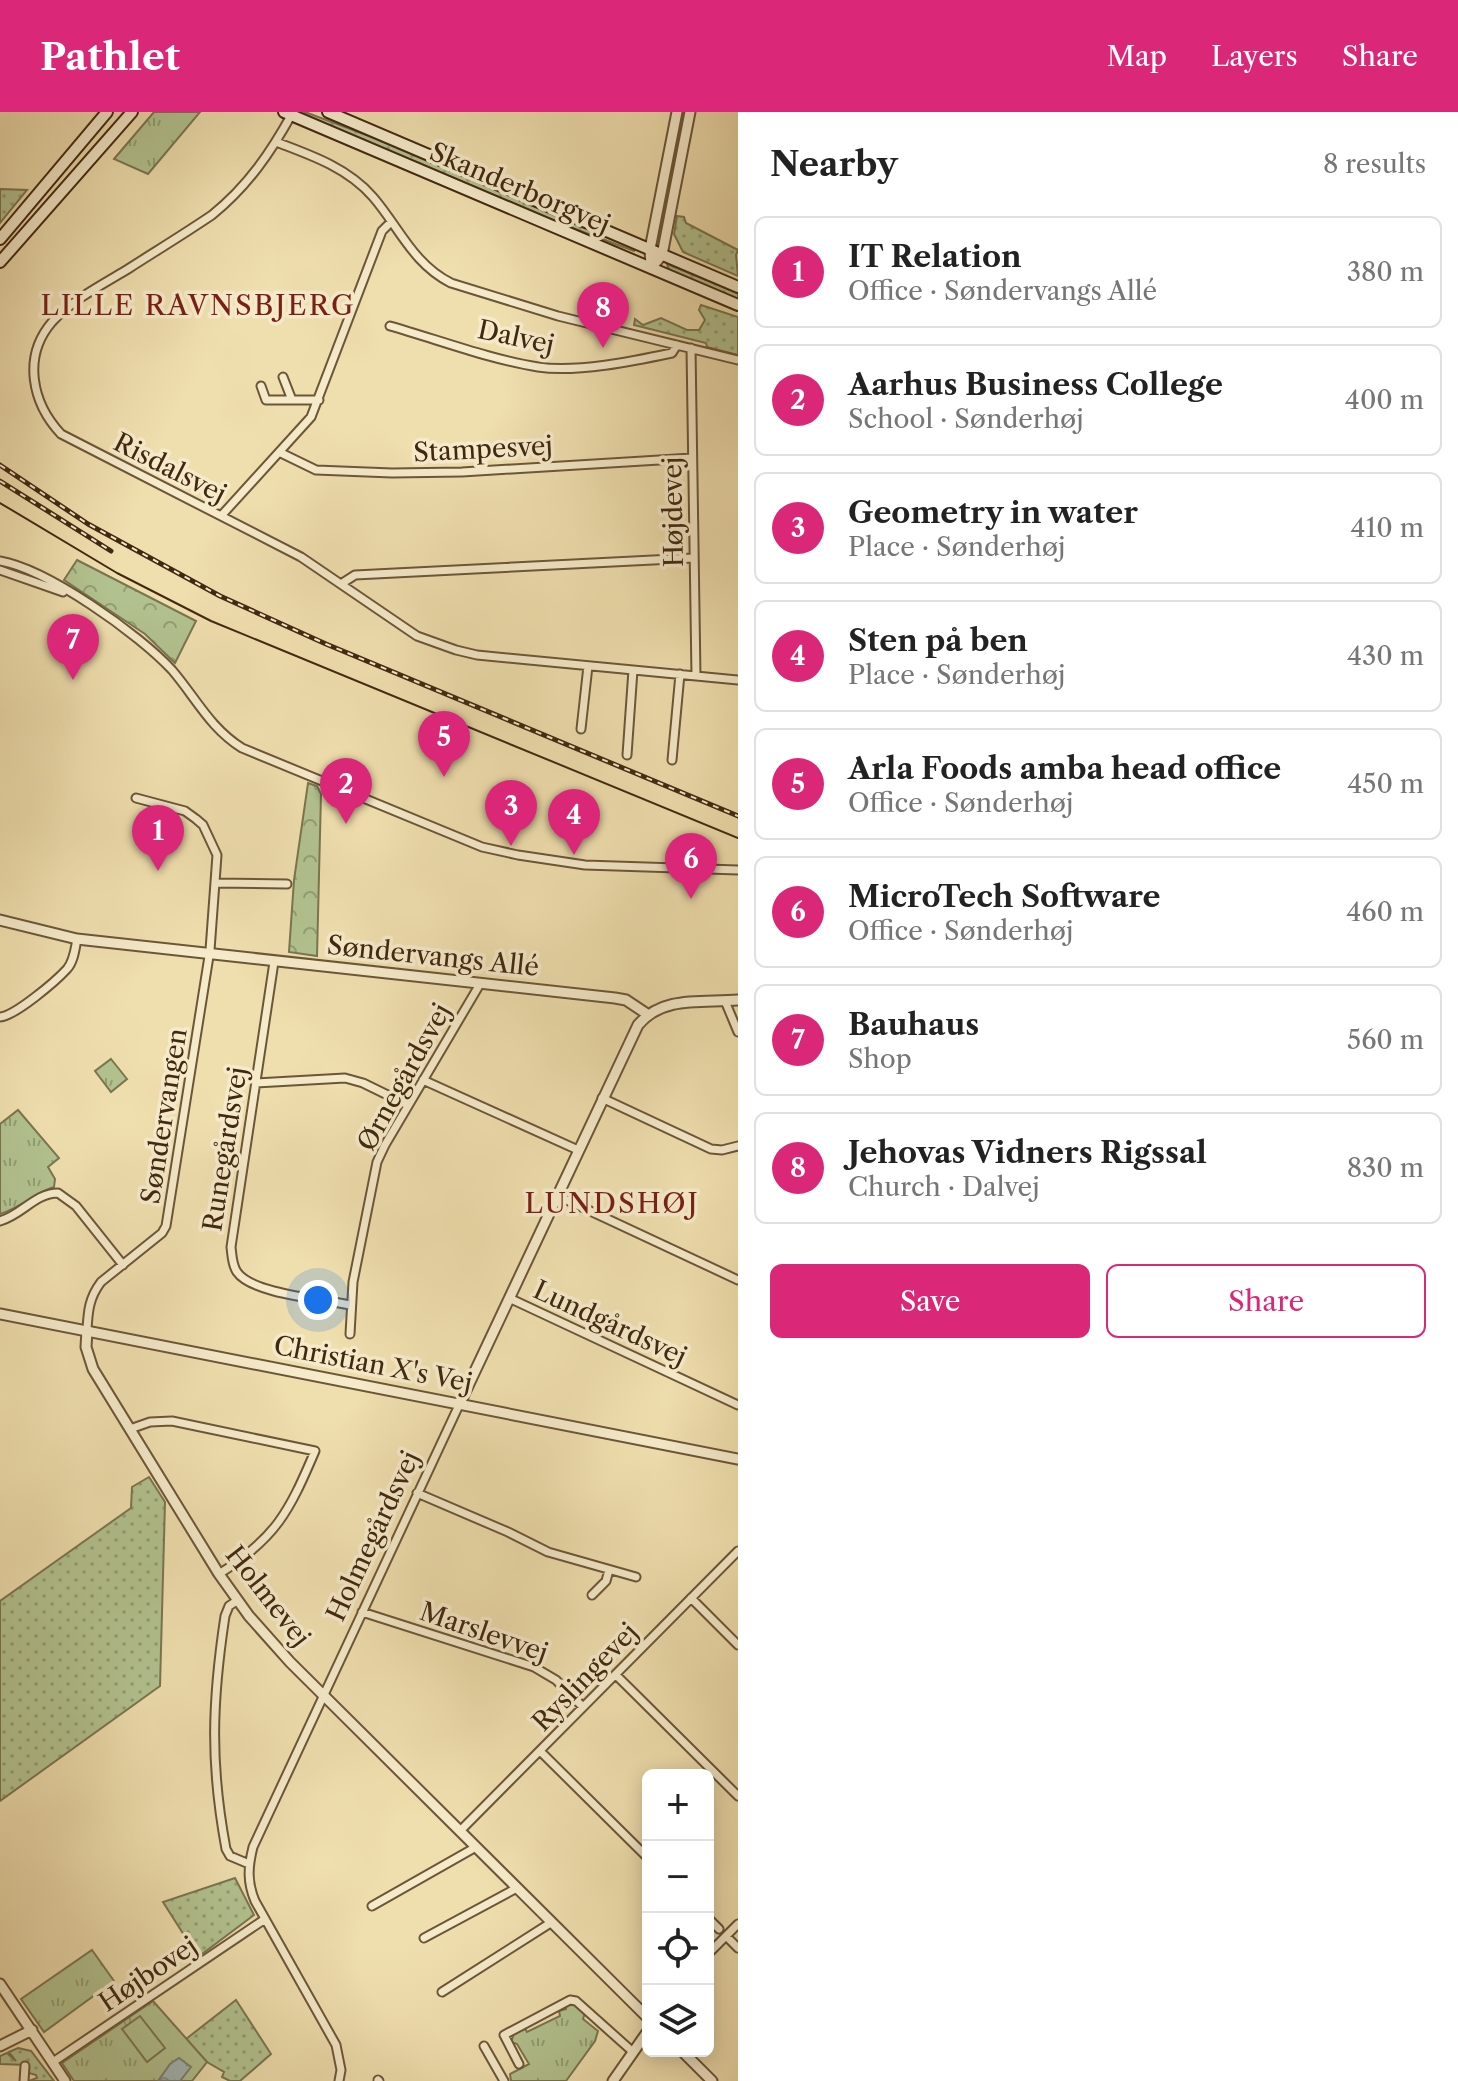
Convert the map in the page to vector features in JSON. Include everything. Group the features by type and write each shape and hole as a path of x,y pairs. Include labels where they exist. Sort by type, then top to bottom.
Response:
{"main road":[{"path":"0,239 107,112"},
{"path":"0,262 130,112"},
{"name":"Skanderborgvej","path":"328,112 738,287"},
{"name":"Skanderborgvej","path":"289,113 738,305"}],"street":[{"path":"651,268 650,249 677,112"},
{"path":"651,268 662,255 690,112"},
{"name":"Risdalsvej","path":"289,113 276,142 251,178 212,215 64,311 42,336 33,365 37,396 51,423 61,434 301,557 408,631 446,647 477,655 738,680"},
{"path":"276,142 347,174 371,195 417,258 438,277 558,316 738,360"},
{"path":"221,516 304,428 319,400 382,231 391,222"},
{"name":"Dalvej","path":"390,326 526,364 552,368 627,363 672,353 677,345"},
{"name":"Højdevej","path":"691,348 696,676"},
{"path":"283,377 292,400"},
{"path":"261,386 266,400 319,400"},
{"name":"Stampesvej","path":"281,453 316,470 392,473 462,472 692,458"},
{"path":"341,584 355,575 693,558"},
{"path":"0,561 26,569 73,595 144,643 175,674 208,721 223,736 242,748 327,784 459,838 518,855 585,865 738,870"},
{"path":"0,570 73,595"},
{"path":"581,729 588,666"},
{"path":"627,755 633,670"},
{"path":"672,760 680,674"},
{"path":"136,798 185,811 203,825 217,853 210,954"},
{"path":"216,883 287,884"},
{"name":"Søndervangs Allé","path":"0,920 77,939 615,998 631,1003 647,1014"},
{"path":"0,1017 12,1014 67,969 77,939"},
{"name":"Søndervangen","path":"87,1330 89,1305 94,1291 162,1233 168,1218 210,954"},
{"name":"Runegårdsvej","path":"274,962 231,1247 237,1271 256,1286 350,1305"},
{"name":"Ørnegårdsvej","path":"350,1334 350,1305 377,1162 480,984"},
{"path":"647,1014 672,1003 738,1000"},
{"path":"725,1001 738,1032"},
{"name":"Holmegårdsvej","path":"249,1864 253,1847 556,1195 634,1033 647,1014"},
{"path":"256,1083 345,1078 363,1083 408,1105"},
{"path":"423,1080 578,1150"},
{"path":"602,1098 711,1149 738,1146"},
{"path":"0,1221 16,1214 39,1196 58,1193 76,1206 123,1265"},
{"path":"556,1195 738,1280"},
{"name":"Lundgårdsvej","path":"509,1298 738,1405"},
{"name":"Christian X's Vej","path":"0,1314 738,1459"},
{"name":"Holmevej","path":"87,1330 88,1359 238,1600 283,1655 642,2012"},
{"path":"130,1429 150,1422 172,1421 315,1451 291,1506 274,1531 261,1545 219,1574"},
{"path":"417,1493 548,1552 636,1577"},
{"name":"Ryslingevej","path":"460,1831 738,1551"},
{"path":"592,1595 606,1581 609,1570"},
{"path":"691,1598 738,1645"},
{"path":"238,1600 229,1606 225,1616 215,1680 214,1763 226,1849 230,1856 249,1864 250,1891 336,2045 341,2070 339,2081"},
{"name":"Marslevvej","path":"362,1612 534,1667 556,1680 583,1707"},
{"path":"616,1675 738,1796"},
{"path":"540,1751 642,1852"},
{"path":"372,1906 476,1847"},
{"path":"424,1938 517,1888"},
{"name":"Højbovej","path":"53,2062 265,1919"},
{"path":"442,1992 552,1922"},
{"path":"714,1924 719,1929"},
{"path":"714,1948 738,1924"},
{"path":"726,1936 738,1948"},
{"path":"0,1984 65,2081"},
{"path":"519,2064 504,2035 570,2000 576,2001 633,2052"},
{"path":"0,2046 32,2030"},
{"path":"613,2081 642,2039"},
{"path":"484,2046 504,2081"},
{"path":"688,2057 712,2081"},
{"path":"24,2081 25,2066"}],"green space":[{"path":"154,112 200,112 148,174 114,159"},
{"path":"305,112 393,145 635,249 551,220 303,114"},
{"path":"0,189 27,190 0,223"},
{"path":"677,216 684,217 686,223 738,250 738,276 683,252 674,234"},
{"path":"667,264 738,293 738,300 669,271"},
{"path":"701,305 738,317 738,355 707,347 706,343 634,325 635,319 643,325 661,318 687,330 699,330 705,320 699,310"},
{"path":"77,560 196,621 175,663 145,634 64,580"},
{"path":"308,783 317,786 321,794 317,956 289,952 294,880"},
{"path":"111,1059 127,1079 111,1092 95,1071"},
{"path":"18,1110 59,1158 48,1167 55,1179 54,1187 0,1214 0,1124"},
{"path":"149,1477 165,1502 160,1686 0,1801 0,1601 131,1508 132,1487"},
{"path":"235,1878 254,1915 198,1957 163,1902"},
{"path":"92,1950 114,1981 44,2032 21,1999"},
{"path":"236,2000 271,2054 240,2081 230,2081 222,2077 224,2072 207,2062 186,2039"},
{"path":"153,2001 207,2062 192,2081 74,2081 62,2063"},
{"path":"569,2003 574,2003 585,2013 583,2019 598,2031 595,2041 566,2081 511,2081 510,2074 529,2064 517,2044 511,2042 514,2034 524,2027 527,2032 560,2016 559,2011 566,2009"},
{"path":"140,2016 165,2048 147,2062 122,2029"},
{"path":"18,2048 31,2051 54,2081 29,2081 37,2078 29,2073 28,2065 0,2064 0,2056 7,2053 16,2061 9,2052"}],"water":[{"path":"179,2058 191,2067 180,2081 158,2081 170,2064"}],"tram line":[{"path":"0,503 117,573 211,621 738,838"}],"railway":[{"path":"0,465 88,524 220,596 326,644 738,816"},
{"path":"0,481 111,551"}],"place":[{"name":"Jehovas Vidners Rigssal","path":"603,348"},
{"name":"Bauhaus","path":"73,680"},
{"name":"Arla Foods amba head office","path":"444,777"},
{"name":"Aarhus Business College","path":"346,824"},
{"name":"Geometry in water","path":"511,846"},
{"name":"Sten på ben","path":"574,855"},
{"name":"IT Relation","path":"158,871"},
{"name":"MicroTech Software","path":"691,899"}],"district":[{"name":"LILLE RAVNSBJERG","path":"198,305"},
{"name":"LUNDSHØJ","path":"612,1203"}]}
